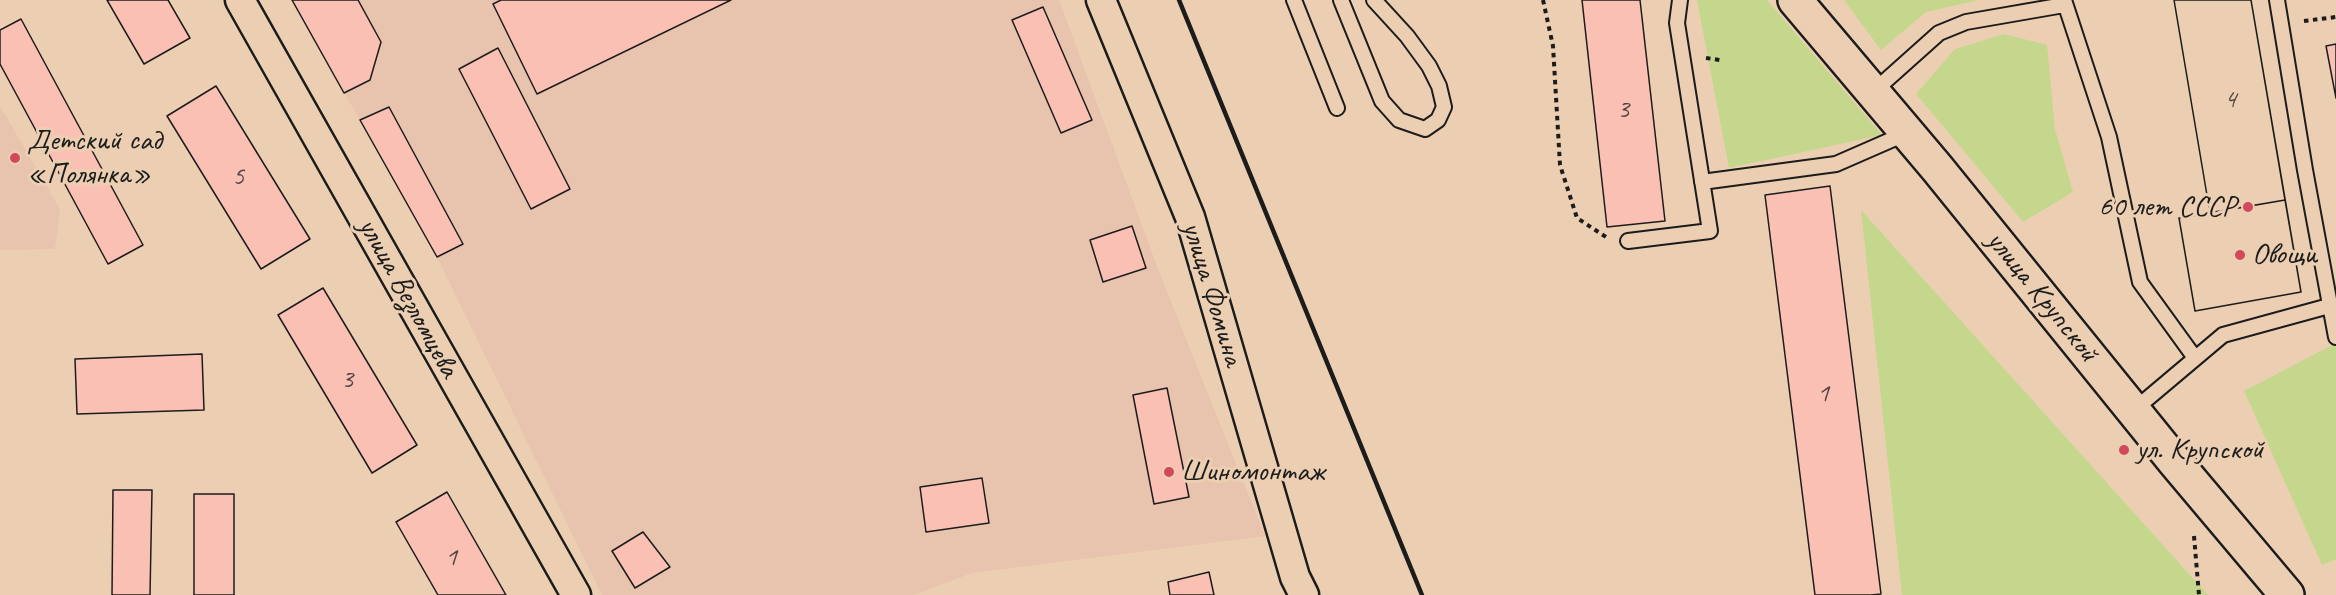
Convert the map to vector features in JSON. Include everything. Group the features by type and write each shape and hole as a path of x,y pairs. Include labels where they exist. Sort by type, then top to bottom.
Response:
{"street":[{"name":"улица Везломцева","path":"240,0 576,595"},
{"name":"улица Фомина","path":"1101,0 1190,217 1295,577 1304,595"},
{"name":"улица Крупской","path":"1795,0 2287,595"}],"lane":[{"path":"1294,0 1337,108"},
{"path":"1341,0 1382,101 1399,120 1425,129 1438,120 1444,107 1439,86 1429,66 1407,36 1374,0"},
{"path":"1628,241 1710,231 1677,23 1680,0"},
{"path":"2277,0 2336,338"},
{"path":"1873,92 1939,33 1966,22 2064,2 2109,137 2140,282 2195,358"},
{"path":"1702,182 1836,164 1908,134"},
{"path":"2134,410 2223,334 2329,306"}],"path":[{"path":"1543,0 1553,46 1560,165 1577,218 1606,237 1628,241"},
{"path":"2281,24 2336,17"},
{"path":"2193,528 2199,595"}],"shaded area":[{"path":"292,0 1059,0 1158,269 1265,536 972,573 914,595 602,595 437,257"},
{"name":"Детский сад «Полянка»","path":"0,106 60,209 55,249 0,250"}],"green space":[{"path":"1697,0 1767,0 1882,135 1729,168"},
{"path":"1844,0 1979,0 1926,12 1881,50"},
{"path":"2004,34 2047,45 2055,129 2073,192 2023,222 1916,94 1955,49"},
{"path":"1861,210 2208,595 1902,595"},
{"path":"2336,343 2336,559 2322,565 2244,391"}],"building":[{"path":"107,0 168,0 190,38 144,64"},
{"path":"292,0 358,0 381,42 370,80 344,93"},
{"path":"501,0 731,0 537,94 493,4"},
{"path":"1582,0 1640,0 1665,221 1607,227"},
{"path":"2174,0 2251,0 2301,292 2195,311 2179,218 2210,213"},
{"path":"2174,0 2251,0 2285,200 2210,213"},
{"path":"1043,7 1092,120 1061,133 1012,20"},
{"path":"21,19 143,245 108,264 0,64 0,30"},
{"path":"2336,44 2336,98 2326,46"},
{"path":"498,48 570,189 531,209 459,69"},
{"path":"216,86 310,239 261,269 167,116"},
{"path":"389,107 463,244 437,257 360,120"},
{"path":"1830,186 1881,594 1815,595 1765,195"},
{"name":"Овощи","path":"2285,200 2301,292 2195,311 2179,218"},
{"path":"1132,226 1146,268 1103,282 1090,240"},
{"path":"323,288 417,445 372,473 278,315"},
{"path":"202,354 204,410 77,414 75,359"},
{"path":"1167,388 1189,497 1154,504 1133,395"},
{"path":"982,478 989,523 926,532 920,487"},
{"path":"113,490 152,490 150,595 112,595"},
{"path":"447,492 506,595 438,595 396,522"},
{"path":"194,494 234,494 234,595 194,595"},
{"path":"643,532 670,567 635,588 612,551"},
{"path":"1209,572 1214,595 1170,595 1168,582"}],"railway":[{"path":"1179,0 1422,595"}],"place":[{"name":"Детский сад «Полянка»","path":"15,158"},
{"name":"60 лет СССР","path":"2248,207"},
{"name":"Овощи","path":"2240,255"},
{"name":"ул. Крупской","path":"2124,450"},
{"name":"Шиномонтаж","path":"1169,472"}]}
